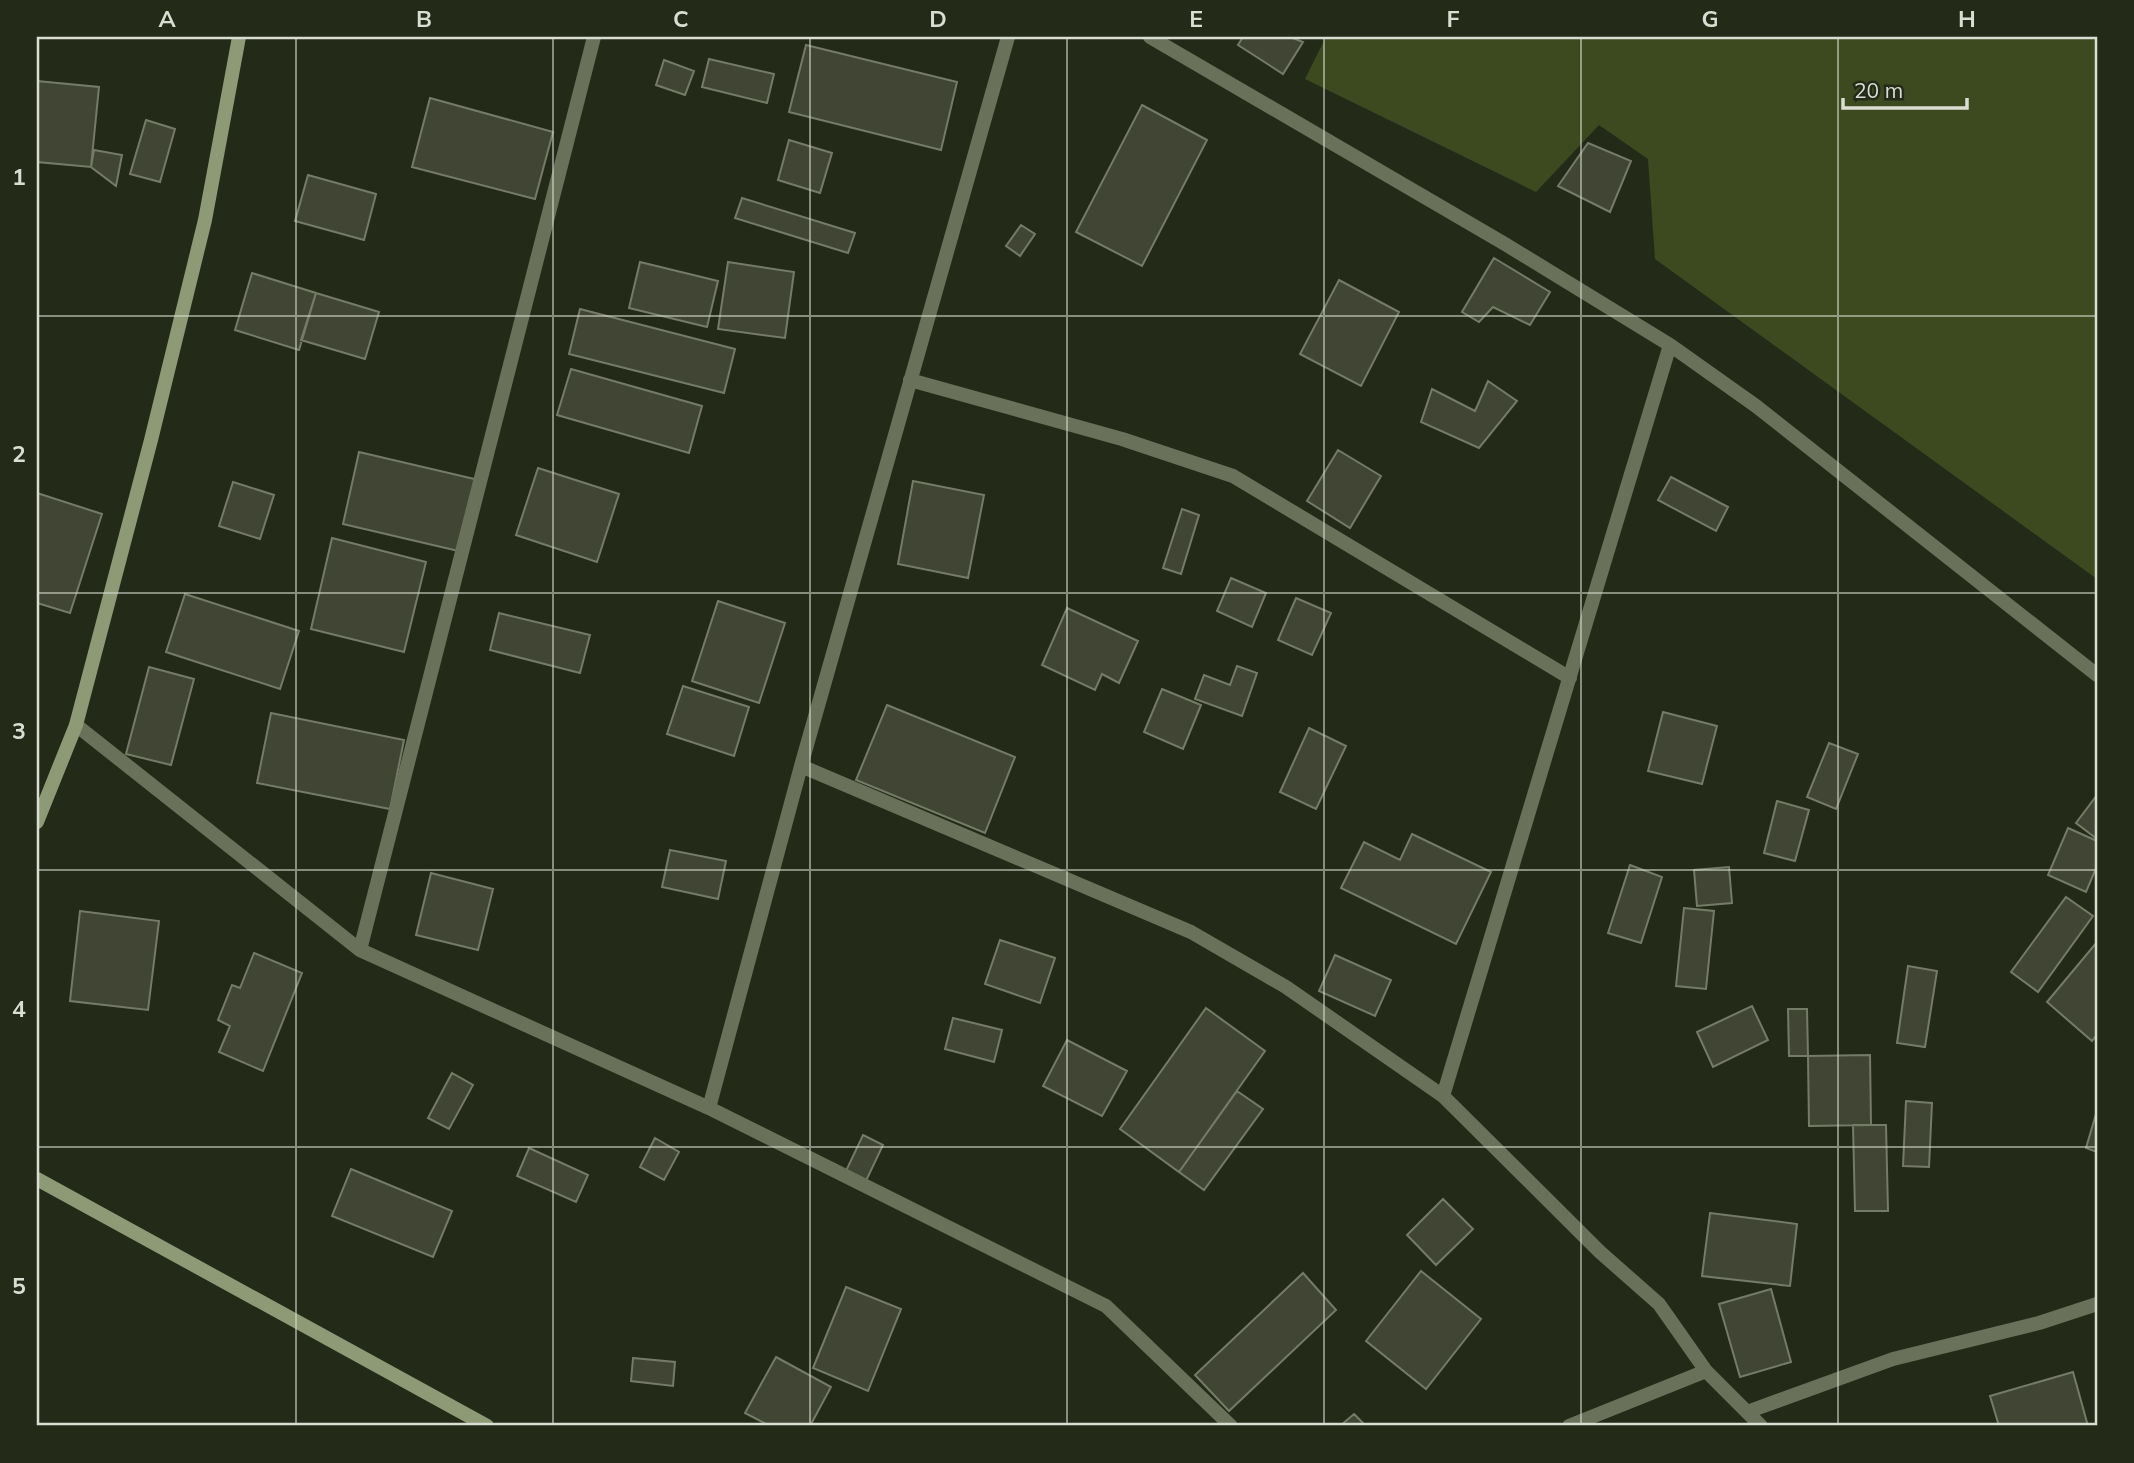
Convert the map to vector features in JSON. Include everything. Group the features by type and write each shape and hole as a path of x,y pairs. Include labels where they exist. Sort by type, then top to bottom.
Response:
{"main road":[{"path":"37,822 76,725 151,440 205,220 239,37"},
{"path":"37,1179 487,1426"}],"street":[{"path":"360,950 594,37"},
{"path":"709,1108 801,766 1008,37"},
{"path":"1150,37 1505,244 1670,345 1756,406 2097,675"},
{"path":"1443,1096 1670,345"},
{"path":"910,380 1122,439 1233,476 1570,678"},
{"path":"76,725 360,950 709,1108 1106,1306 1231,1426"},
{"path":"801,766 1191,932 1286,987 1443,1096 1600,1252 1659,1304 1706,1371 1760,1426"},
{"path":"1747,1412 1893,1359 2039,1322 2097,1304"},
{"path":"1569,1426 1706,1371"}],"green space":[{"path":"1326,37 2097,37 2097,579 1655,259 1648,159 1599,125 1536,192 1305,79"}],"building":[{"path":"1243,37 1290,37 1303,42 1283,74 1238,45"},
{"path":"806,45 957,82 941,150 789,112"},
{"path":"709,59 774,74 767,103 702,87"},
{"path":"664,60 694,71 685,95 656,85"},
{"path":"37,81 99,87 91,167 37,162"},
{"path":"430,98 553,132 535,199 412,167"},
{"path":"1142,105 1207,140 1142,266 1076,232"},
{"path":"146,120 175,129 160,182 130,174"},
{"path":"789,140 832,153 820,193 778,180"},
{"path":"1588,143 1631,161 1610,212 1558,186"},
{"path":"94,150 122,155 116,186 91,167"},
{"path":"308,175 376,194 364,240 295,221"},
{"path":"742,198 855,233 848,253 735,218"},
{"path":"1021,225 1035,234 1020,256 1006,246"},
{"path":"1494,258 1550,292 1530,325 1493,307 1479,322 1462,312"},
{"path":"640,262 718,281 707,327 629,308"},
{"path":"728,262 794,272 785,338 718,329"},
{"path":"252,273 316,293 299,350 235,330"},
{"path":"1339,280 1399,312 1361,386 1300,354"},
{"path":"316,293 379,312 365,359 301,340"},
{"path":"580,309 735,349 724,393 569,354"},
{"path":"571,369 702,406 689,453 557,415"},
{"path":"1488,381 1517,401 1479,448 1421,422 1432,389 1475,411"},
{"path":"1338,450 1381,476 1350,528 1307,501"},
{"path":"359,452 483,481 467,553 343,524"},
{"path":"538,468 619,494 597,562 516,535"},
{"path":"1671,477 1728,507 1716,531 1658,500"},
{"path":"913,481 984,495 968,578 898,564"},
{"path":"233,482 274,495 260,539 219,526"},
{"path":"37,493 102,514 70,613 37,603"},
{"path":"1182,509 1199,515 1181,574 1163,568"},
{"path":"332,538 426,562 404,652 311,629"},
{"path":"1231,578 1266,593 1252,627 1217,611"},
{"path":"185,594 299,631 280,689 166,652"},
{"path":"1296,598 1331,613 1312,655 1278,640"},
{"path":"718,601 785,623 759,703 692,681"},
{"path":"1067,608 1138,641 1119,683 1102,674 1095,690 1042,665"},
{"path":"499,613 590,635 580,673 490,650"},
{"path":"1237,666 1257,673 1242,716 1195,699 1204,675 1230,685"},
{"path":"149,667 194,679 171,765 126,754"},
{"path":"683,686 749,707 734,756 667,734"},
{"path":"1162,689 1201,705 1183,749 1144,732"},
{"path":"887,705 1015,757 985,833 856,780"},
{"path":"1663,712 1717,726 1702,784 1648,771"},
{"path":"271,713 404,740 390,809 257,783"},
{"path":"1309,728 1346,746 1316,809 1280,792"},
{"path":"1829,743 1858,754 1836,809 1807,797"},
{"path":"2097,795 2097,839 2076,823"},
{"path":"1777,801 1809,810 1795,861 1764,853"},
{"path":"2068,828 2097,841 2097,866 2086,892 2048,875"},
{"path":"1412,834 1491,872 1456,944 1341,888 1364,842 1400,860"},
{"path":"670,850 726,861 718,899 662,887"},
{"path":"1630,865 1662,877 1641,943 1608,933"},
{"path":"1729,867 1732,903 1697,906 1694,870"},
{"path":"431,873 493,889 478,950 416,935"},
{"path":"2066,897 2093,916 2038,992 2011,972"},
{"path":"1684,908 1714,911 1706,989 1676,986"},
{"path":"80,911 159,921 148,1010 70,1001"},
{"path":"1000,940 1055,958 1040,1003 985,984"},
{"path":"2097,942 2097,1035 2092,1041 2047,1002"},
{"path":"254,953 302,973 263,1071 219,1052 230,1026 218,1020 232,985 240,988"},
{"path":"1335,955 1391,980 1375,1016 1319,991"},
{"path":"1908,966 1937,971 1925,1047 1897,1043"},
{"path":"1752,1006 1768,1040 1713,1067 1697,1032"},
{"path":"1206,1008 1265,1051 1179,1172 1120,1129"},
{"path":"1788,1009 1807,1009 1808,1056 1789,1056"},
{"path":"953,1018 1002,1030 994,1062 945,1049"},
{"path":"1067,1040 1127,1071 1102,1116 1043,1086"},
{"path":"1870,1055 1871,1125 1809,1126 1808,1056"},
{"path":"452,1073 473,1085 449,1129 428,1118"},
{"path":"1237,1091 1263,1109 1204,1190 1179,1172"},
{"path":"1906,1101 1932,1103 1929,1167 1903,1166"},
{"path":"2097,1114 2097,1152 2086,1148"},
{"path":"1853,1125 1886,1125 1888,1211 1855,1211"},
{"path":"863,1135 883,1145 865,1183 845,1173"},
{"path":"655,1138 679,1152 664,1180 640,1167"},
{"path":"529,1148 588,1175 576,1202 517,1176"},
{"path":"351,1169 452,1211 433,1257 332,1216"},
{"path":"1443,1199 1473,1229 1436,1265 1407,1235"},
{"path":"1710,1213 1797,1224 1790,1286 1702,1276"},
{"path":"1421,1271 1481,1319 1426,1389 1366,1341"},
{"path":"1303,1273 1336,1310 1229,1411 1195,1375"},
{"path":"846,1287 901,1309 868,1391 813,1368"},
{"path":"1771,1289 1791,1362 1740,1377 1719,1304"},
{"path":"776,1357 831,1387 810,1426 770,1426 745,1413"},
{"path":"633,1358 675,1362 673,1386 631,1381"},
{"path":"2073,1372 2088,1426 1999,1426 1990,1396"},
{"path":"1354,1414 1366,1426 1340,1426"}]}
